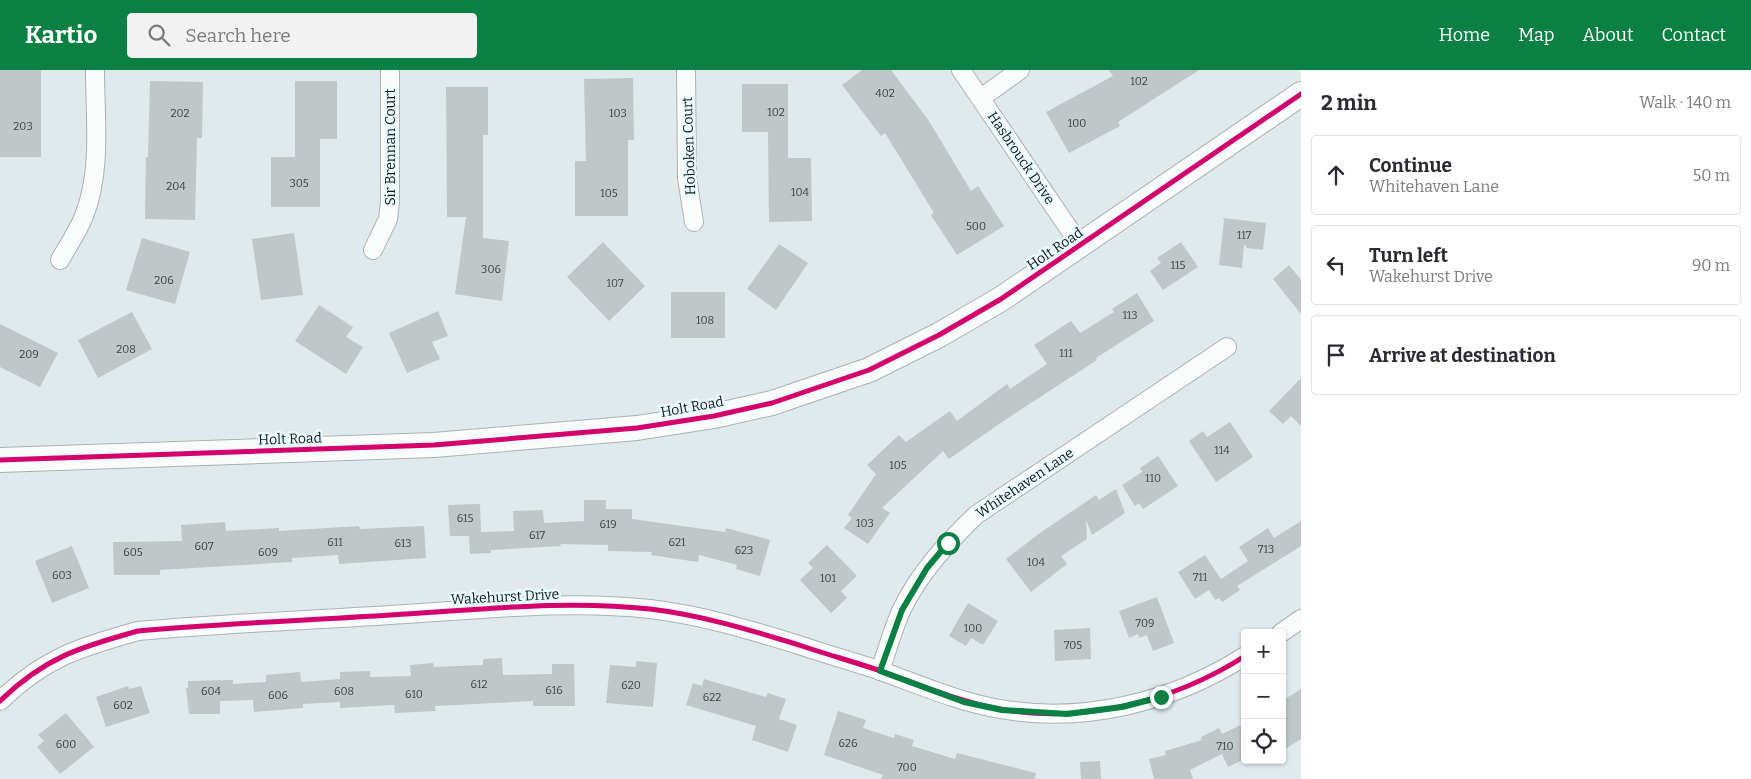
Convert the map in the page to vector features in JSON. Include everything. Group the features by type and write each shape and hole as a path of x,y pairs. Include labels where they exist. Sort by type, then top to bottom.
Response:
{"street":[{"path":"60,260 84,216 92,185 95,156 95,70"},
{"name":"Sir Brennan Court","path":"373,250 388,219 390,202 390,70"},
{"name":"Hoboken Court","path":"686,70 687,178 694,222"},
{"name":"Hasbrouck Drive","path":"961,70 1080,245"},
{"path":"981,98 1020,70"},
{"name":"Holt Road","path":"0,460 434,446 637,428 714,416 772,403 869,370 939,335 1001,299 1301,94"},
{"name":"Whitehaven Lane","path":"880,671 902,610 913,589 927,568 948,543 976,515 1227,347"},
{"name":"Wakehurst Drive","path":"0,701 13,688 39,668 65,654 101,641 138,631 543,605 611,606 651,609 738,626 880,671 964,702 1002,710 1067,714 1122,707 1161,697 1203,680 1241,658"},
{"path":"1286,630 1301,619"}],"building":[{"path":"0,70 41,70 41,157 0,157"},
{"path":"862,70 891,70 929,121 971,191 978,186 1004,226 957,255 931,215 934,213 885,133 881,136 842,85"},
{"path":"1109,70 1199,70 1118,122 1120,126 1069,153 1046,112 1113,76"},
{"path":"633,78 634,140 628,140 628,216 575,216 575,161 586,161 584,79"},
{"path":"150,81 203,82 202,138 197,138 195,220 145,219"},
{"path":"295,81 337,81 337,139 320,139 320,207 271,207 271,157 295,157"},
{"path":"742,84 788,84 788,158 811,158 812,221 769,222 768,132 742,132"},
{"path":"446,87 488,87 488,135 483,135 483,238 509,241 502,301 455,294 466,217 447,217"},
{"path":"1223,218 1266,223 1263,250 1247,248 1244,244 1242,268 1219,265"},
{"path":"294,233 303,295 261,300 252,239"},
{"path":"142,238 190,252 175,304 126,290"},
{"path":"603,242 645,286 609,321 567,277"},
{"path":"1181,242 1198,267 1163,290 1150,271 1161,263 1157,258"},
{"path":"779,244 808,263 776,310 747,289"},
{"path":"1289,265 1301,280 1301,314 1273,279"},
{"path":"671,292 725,292 725,338 671,338"},
{"path":"1137,293 1154,321 1096,358 1097,360 949,459 943,451 882,508 890,513 868,544 844,528 852,518 848,515 876,474 867,465 899,435 906,442 950,411 957,421 1007,384 1010,389 1047,364 1034,345 1071,321 1080,333 1114,312 1112,309"},
{"path":"319,305 353,327 346,337 363,347 346,374 295,341"},
{"path":"438,311 448,336 432,342 440,359 407,373 389,333"},
{"path":"132,312 152,349 98,378 78,340"},
{"path":"0,324 58,353 40,387 0,367"},
{"path":"1301,378 1301,426 1291,416 1283,424 1269,411"},
{"path":"1230,422 1253,457 1216,482 1189,441 1203,431 1207,437"},
{"path":"1158,456 1178,486 1143,509 1139,503 1135,506 1122,485 1142,472 1140,468"},
{"path":"1116,489 1125,513 1092,535 1086,520 1087,539 1061,556 1067,564 1031,592 1006,559 1096,495 1099,500"},
{"path":"584,500 606,500 606,509 632,509 632,519 725,532 726,528 770,540 760,576 736,569 737,565 699,555 698,562 651,555 652,552 608,551 608,545 560,544 561,546 491,550 491,553 470,554 469,536 450,536 448,505 480,504 481,532 514,531 513,511 543,510 544,523 584,521"},
{"path":"1301,521 1301,546 1237,586 1240,590 1222,602 1219,598 1215,600 1209,590 1195,599 1178,572 1205,555 1221,579 1248,561 1239,547 1268,528 1274,538"},
{"path":"225,522 226,531 279,528 279,531 359,526 360,529 424,526 426,558 339,564 338,555 292,558 292,562 160,570 160,575 114,575 113,542 182,541 181,525"},
{"path":"827,545 857,576 841,591 847,598 831,613 800,580 813,568 808,563"},
{"path":"72,546 89,588 52,603 35,561"},
{"path":"1157,597 1174,643 1153,651 1147,635 1139,638 1138,634 1129,638 1119,611"},
{"path":"968,603 998,621 983,645 971,638 966,646 949,636"},
{"path":"1090,628 1091,659 1055,661 1054,630"},
{"path":"502,658 503,675 552,674 552,664 574,664 575,706 533,706 533,701 435,706 436,711 395,713 394,705 340,708 340,702 303,704 303,708 254,712 253,700 220,701 220,714 189,714 186,688 188,688 188,681 233,680 233,684 266,682 266,675 300,672 301,682 340,679 340,672 370,671 370,677 411,676 410,665 433,663 434,667 483,665 483,659"},
{"path":"636,661 657,663 653,707 606,703 610,665 636,667"},
{"path":"704,679 766,697 768,693 786,699 779,719 797,725 788,752 752,740 756,726 686,705 693,683 702,686"},
{"path":"128,686 129,689 141,686 150,713 106,727 96,697"},
{"path":"1301,689 1301,739 1286,748 1286,719 1286,698"},
{"path":"838,711 866,720 863,728 894,738 895,734 914,740 912,746 955,759 957,753 1036,773 1035,779 881,779 883,775 824,755"},
{"path":"66,713 94,747 60,774 37,747 44,741 38,735"},
{"path":"1241,725 1241,761 1228,767 1222,754 1190,770 1193,779 1154,779 1149,759 1166,755 1165,751 1202,740 1201,737 1219,728 1222,734"},
{"path":"1100,761 1101,779 1081,779 1080,762"}],"cycle path":[{"path":"0,460 434,445 637,428 714,416 772,403 869,370 939,335 1001,299 1301,94"},
{"path":"0,701 16,686 48,664 80,649 138,631 528,606 620,606 707,619 799,645 970,702 1000,709 1032,713 1064,714 1095,711 1158,697 1188,686 1241,658"}],"route":[{"path":"948,543 927,568 913,589 902,610 880,671 964,702 1002,710 1067,714 1122,707 1161,697"}]}
